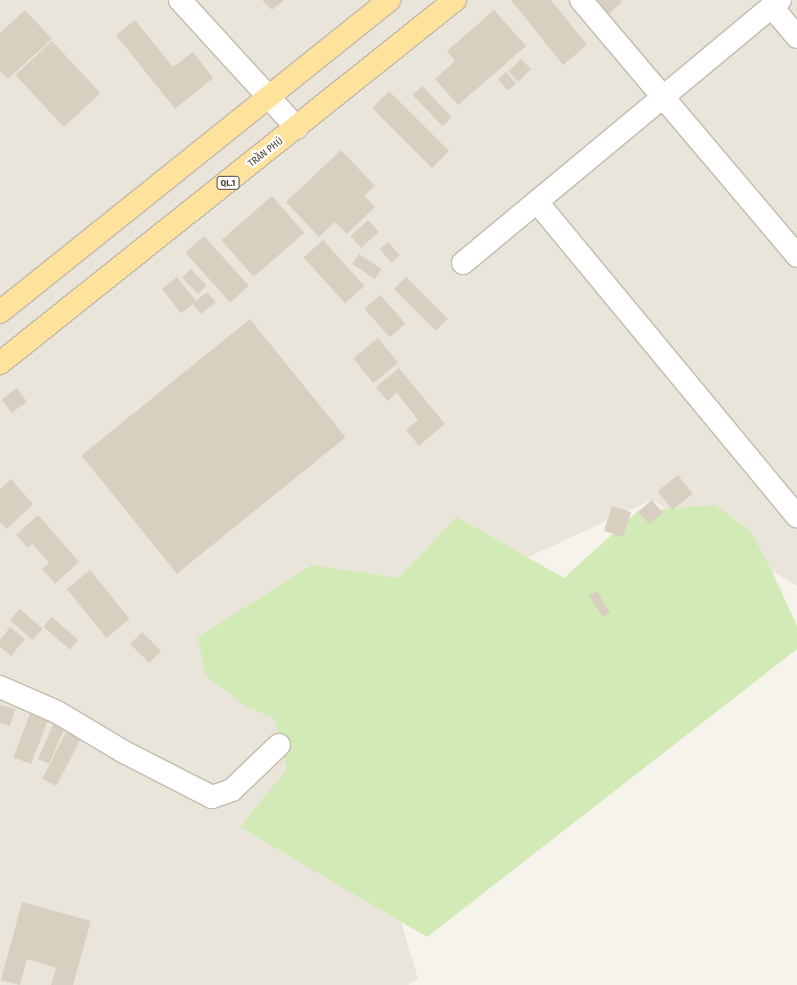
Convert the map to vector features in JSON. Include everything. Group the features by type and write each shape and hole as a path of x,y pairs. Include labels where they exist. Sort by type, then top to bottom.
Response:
{"main road":[{"path":"0,312 390,0"},
{"name":"TRẦN PHÚ","path":"0,363 297,128 455,0"}],"street":[{"path":"180,0 297,128"},
{"path":"581,0 797,256"},
{"path":"463,263 662,96 776,3 797,37"},
{"path":"537,202 797,516"},
{"path":"0,687 57,712 131,755 212,797 232,790 279,745"}],"shaded area":[{"path":"0,0 797,0 797,586 652,500 321,653 418,979 408,985 0,985"}],"green space":[{"path":"715,505 749,530 771,569 797,626 797,649 427,937 240,827 287,769 274,718 247,707 205,675 198,637 312,565 398,578 457,517 564,578 638,511"}],"building":[{"path":"262,0 284,0 272,10"},
{"path":"511,0 551,0 587,45 563,65"},
{"path":"590,0 620,0 622,2 605,17"},
{"path":"25,10 52,39 8,79 0,71 0,33"},
{"path":"494,10 526,46 458,105 435,79 455,61 447,51"},
{"path":"135,20 173,67 193,52 213,78 175,109 116,35"},
{"path":"52,41 100,93 64,127 15,75"},
{"path":"521,59 531,69 518,82 508,72"},
{"path":"506,72 516,83 508,91 498,79"},
{"path":"422,86 452,117 443,126 413,95"},
{"path":"389,91 449,151 432,168 372,108"},
{"path":"341,150 375,186 364,196 375,207 347,234 335,222 319,237 286,202"},
{"path":"272,196 304,233 254,277 221,240"},
{"path":"368,220 379,232 361,248 350,236"},
{"path":"204,236 249,286 230,303 185,253"},
{"path":"323,240 364,286 345,303 304,257"},
{"path":"388,242 400,256 392,263 380,249"},
{"path":"359,254 381,269 375,279 352,264"},
{"path":"191,269 207,286 198,294 182,277"},
{"path":"177,277 196,301 207,292 216,302 201,314 193,304 181,313 162,289"},
{"path":"406,277 448,319 436,331 394,289"},
{"path":"380,295 405,323 390,337 364,309"},
{"path":"250,319 346,437 177,574 81,456"},
{"path":"378,338 398,363 373,383 353,358"},
{"path":"399,368 445,424 419,446 406,430 418,420 397,393 387,401 376,387"},
{"path":"17,388 27,402 12,413 2,399"},
{"path":"678,475 693,494 672,510 658,491"},
{"path":"11,479 33,504 7,529 0,522 0,489"},
{"path":"652,500 663,513 649,525 638,512"},
{"path":"612,506 631,512 623,537 604,531"},
{"path":"38,515 79,562 55,584 42,569 49,563 33,544 28,548 16,535"},
{"path":"90,570 130,619 106,638 67,589"},
{"path":"597,591 610,613 603,617 589,596"},
{"path":"20,609 43,629 33,640 10,620"},
{"path":"52,617 78,640 70,650 43,627"},
{"path":"10,627 25,639 11,656 0,647 0,640"},
{"path":"142,632 161,651 149,663 130,644"},
{"path":"0,705 15,709 10,726 0,723"},
{"path":"33,706 51,713 31,764 13,757"},
{"path":"57,716 68,721 49,764 38,759"},
{"path":"68,728 82,735 56,786 42,779"},
{"path":"22,902 91,921 73,985 51,985 56,968 27,959 20,985 1,980"}]}
